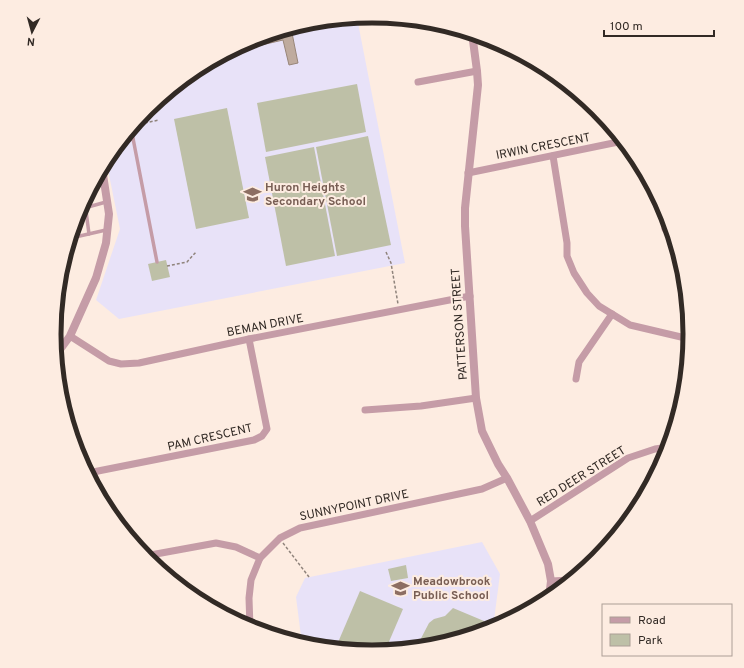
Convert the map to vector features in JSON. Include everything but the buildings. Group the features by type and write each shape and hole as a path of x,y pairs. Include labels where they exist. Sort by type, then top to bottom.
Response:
{"street":[{"name":"PATTERSON STREET","path":"473,40 478,85 465,192 464,226 476,398 482,431 498,464 530,521 548,564 551,581 550,589"},
{"path":"418,82 477,71"},
{"name":"IRWIN CRESCENT","path":"468,173 617,142"},
{"path":"553,156 567,256 574,273 587,293 599,306 630,325 683,338"},
{"path":"62,347 70,336 96,278 106,243 110,214 103,177"},
{"name":"BEMAN DRIVE","path":"70,336 109,361 121,364 139,362 470,296"},
{"path":"576,379 579,362 612,314"},
{"name":"PAM CRESCENT","path":"94,473 254,440 262,436 267,429 249,339"},
{"path":"365,410 421,406 476,398"},
{"name":"RED DEER STREET","path":"530,521 628,458 661,448"},
{"name":"SUNNYPOINT DRIVE","path":"250,620 249,598 251,580 260,558 280,538 300,528 482,489 507,478"},
{"path":"153,555 216,543 236,548 260,558"},
{"path":"551,581 562,580"}],"lane":[{"path":"132,136 157,262"},
{"path":"89,206 107,201"},
{"path":"86,212 88,234"},
{"path":"77,237 108,230"}],"path":[{"path":"144,123 159,120"},
{"path":"167,266 187,262 196,252"},
{"path":"386,252 391,263 400,310"},
{"path":"280,538 309,577"}],"shaded area":[{"name":"Huron Heights Secondary School","path":"358,24 405,263 119,319 96,300 120,229 108,170 138,129 167,100 199,75 234,55 253,47 311,29"},
{"name":"Meadowbrook Public School","path":"482,542 500,574 494,620 472,628 433,639 372,645 331,642 301,636 296,597 305,578"}],"green space":[{"path":"357,84 366,132 266,152 257,103"},
{"path":"227,108 249,218 196,229 174,119"},
{"path":"368,136 391,245 337,256 316,147"},
{"path":"314,147 335,256 286,266 265,157"},
{"path":"166,260 170,277 152,281 148,264"},
{"path":"406,565 408,578 391,581 388,569"},
{"path":"360,591 403,609 388,644 372,645 338,643"},
{"path":"453,608 484,621 484,623 452,634 420,641 429,623 434,619 445,616"}],"place":[{"name":"Huron Heights Secondary School","path":"252,194"},
{"name":"Meadowbrook Public School","path":"400,588"}]}
